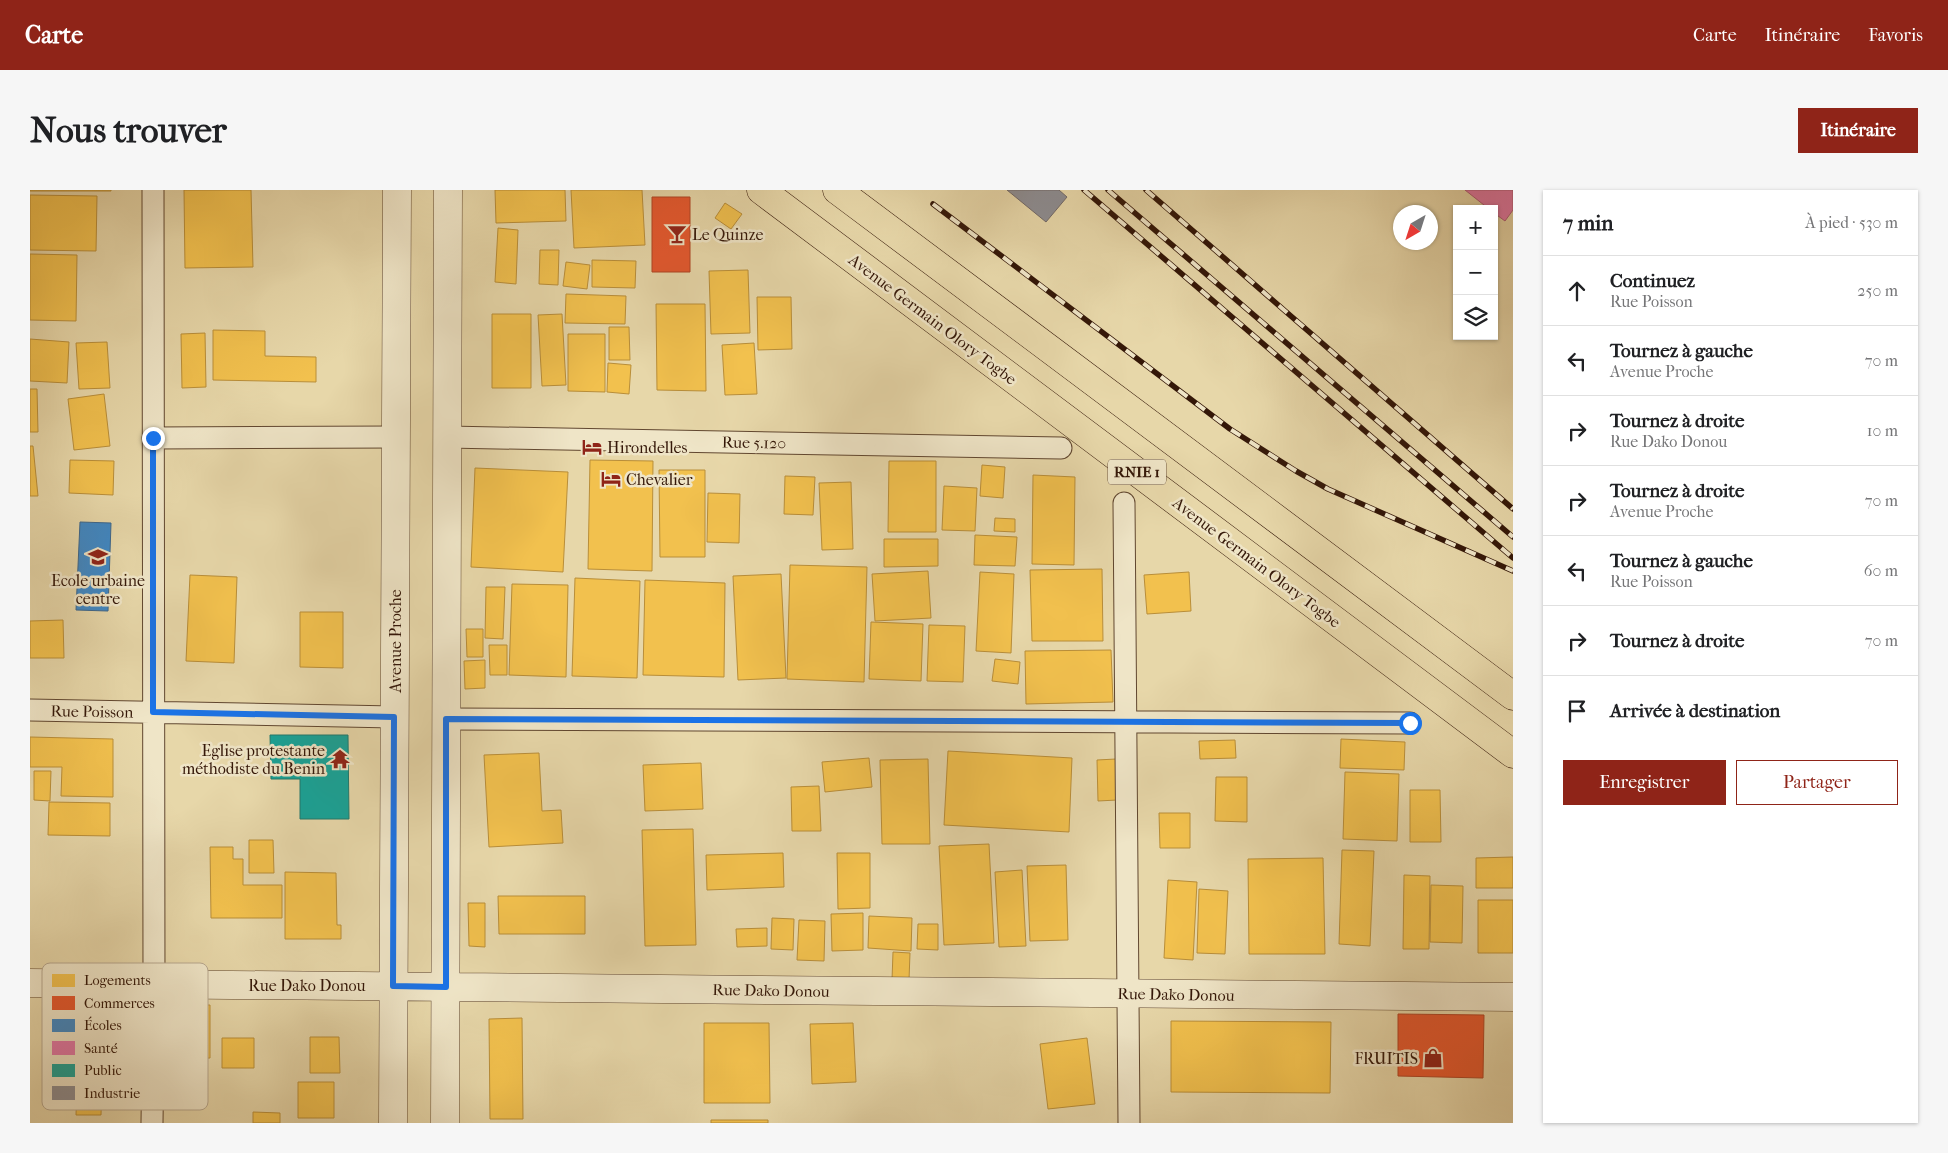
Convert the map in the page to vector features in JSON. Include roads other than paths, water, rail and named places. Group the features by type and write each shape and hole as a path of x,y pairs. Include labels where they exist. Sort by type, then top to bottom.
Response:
{"highway":[{"name":"Avenue Germain Olory Togbe","path":"761,190 1513,754"},
{"name":"RNIE 1","path":"837,190 1513,696"}],"street":[{"path":"153,190 154,963"},
{"name":"Avenue Proche","path":"392,1123 397,190"},
{"path":"446,1123 448,190"},
{"name":"Rue 5.120","path":"447,437 1061,448"},
{"path":"153,438 396,438"},
{"path":"1124,503 1129,1123"},
{"name":"Rue Poisson","path":"30,710 394,717"},
{"path":"446,719 1410,723"},
{"name":"Rue Dako Donou","path":"208,984 1513,997"},
{"path":"152,1110 152,1123"}],"railway":[{"path":"1084,190 1513,558"},
{"path":"1108,190 1513,537"},
{"path":"1146,190 1513,509"},
{"path":"933,204 1230,429 1296,471 1328,489 1513,571"}],"place":[{"name":"Le Quinze","path":"677,234"},
{"name":"Hirondelles","path":"592,447"},
{"name":"Chevalier","path":"611,479"},
{"name":"Ecole urbaine centre","path":"98,557"},
{"name":"Eglise protestante méthodiste du Benin","path":"340,759"},
{"name":"FRUITIS","path":"1433,1058"}]}
